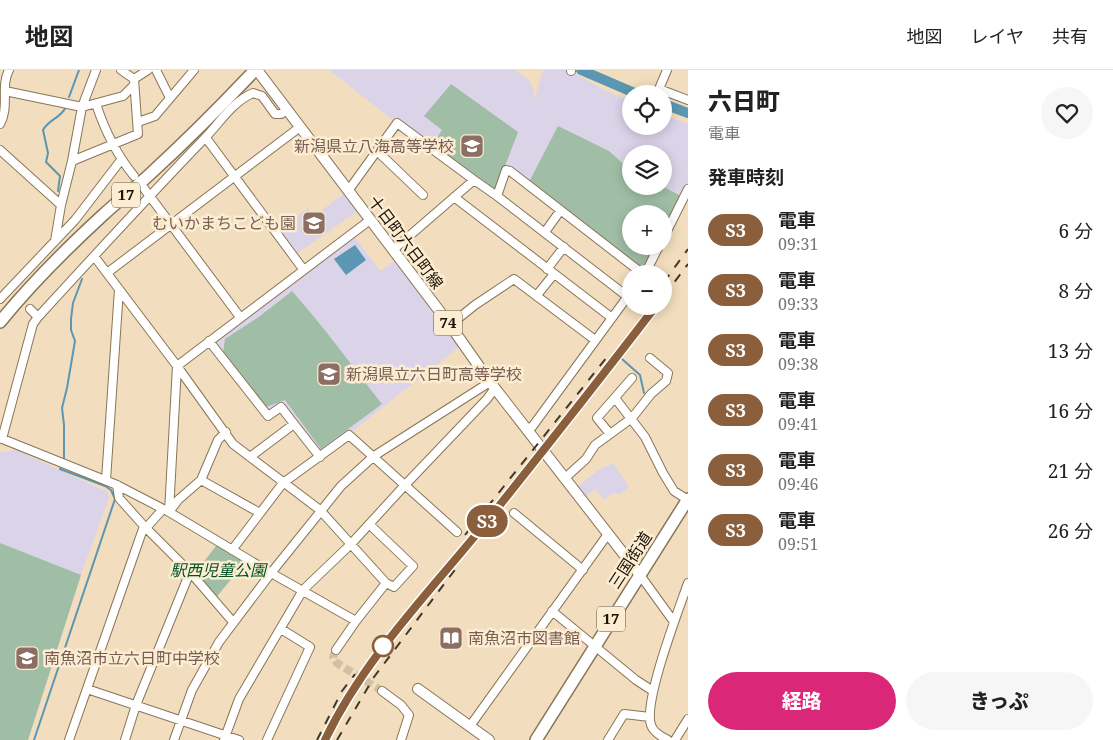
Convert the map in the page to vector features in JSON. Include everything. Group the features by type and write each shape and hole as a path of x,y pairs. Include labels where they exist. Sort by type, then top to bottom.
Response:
{"highway":[{"name":"17","path":"0,322 33,284 65,252 102,216 155,170 256,70"},
{"name":"三国街道","path":"536,740 688,500"}],"main road":[{"name":"十日町六日町線","path":"256,70 450,325 493,385 640,575"},
{"path":"418,689 489,740"}],"street":[{"path":"0,124 6,107 2,81 9,70"},
{"path":"56,241 61,206 82,107 96,70"},
{"path":"72,161 138,134 134,82 121,70"},
{"path":"5,91 82,107 123,96 134,82 148,70"},
{"path":"156,70 170,98"},
{"path":"138,122 155,116 194,70"},
{"path":"667,70 659,89 688,100"},
{"path":"287,110 281,114 275,114 262,96 253,93 242,98 38,317 33,324 1,441 13,443 117,485 166,510 271,573 356,620"},
{"path":"96,104 112,146 134,176"},
{"path":"348,191 397,123 622,289"},
{"path":"107,272 300,126"},
{"path":"206,138 303,269"},
{"path":"0,150 61,206"},
{"path":"377,151 423,195"},
{"path":"0,298 75,220 121,160"},
{"path":"497,196 506,170 510,170 632,265"},
{"path":"393,250 474,180"},
{"path":"144,188 240,317"},
{"path":"672,221 688,189"},
{"path":"454,197 612,318"},
{"path":"545,232 560,210"},
{"path":"166,510 177,366 370,220"},
{"path":"547,268 564,247"},
{"path":"94,256 226,432 233,444 320,510 386,583 394,587 414,566 369,524"},
{"path":"537,295 554,274"},
{"path":"450,325 475,304 514,279 595,340"},
{"path":"106,480 119,289"},
{"path":"7,290 17,298"},
{"path":"528,428 532,427 622,305"},
{"path":"30,309 38,317"},
{"path":"209,341 268,416 281,407 320,457"},
{"path":"565,478 586,459 595,445 632,418 651,394 666,381 668,373 650,358"},
{"path":"610,434 597,418 632,378"},
{"path":"174,740 192,690 205,665 233,622 320,510 341,486 374,456 493,385"},
{"path":"225,738 239,699 302,590 352,544 404,485 487,399 493,385"},
{"path":"615,398 632,418 674,491 688,500"},
{"path":"250,457 294,424"},
{"path":"69,740 145,527 202,480 218,440 226,432"},
{"path":"232,550 282,483 349,435 457,532"},
{"path":"202,480 260,513"},
{"path":"117,485 119,498 190,572 233,622"},
{"path":"514,513 583,570"},
{"path":"470,726 608,534"},
{"path":"124,740 136,705 190,572"},
{"path":"640,575 674,622"},
{"path":"336,650 356,620 386,583"},
{"path":"668,740 651,727 650,717 653,691 687,586"},
{"path":"552,612 653,691"},
{"path":"268,740 310,647 281,629"},
{"path":"87,689 181,720 225,738 240,740"},
{"path":"382,691 409,715 401,740"},
{"path":"608,740 624,714 650,717"},
{"path":"675,740 688,719"}],"shaded area":[{"path":"329,70 515,70 529,80 534,91 534,100 543,70 569,70 608,92 622,97 622,135 672,135 672,118 688,124 688,189 672,221 672,205 622,205 622,255 654,255 650,265 633,265 510,171 497,196 397,123"},
{"name":"むいかまちこども園","path":"345,193 359,210 298,253 279,230 308,208 314,216"},
{"name":"新潟県立六日町高等学校","path":"352,233 380,271 399,258 463,344 320,457 282,407 268,416 209,341"},
{"name":"南魚沼市立六日町中学校","path":"14,449 107,492 109,498 81,575 28,740 0,740 0,452"},
{"path":"613,463 629,487 619,495 615,492 604,500 595,489 586,496 578,486 600,469"}],"green space":[{"path":"451,84 518,132 496,190 433,144 442,130 424,116"},
{"path":"558,126 609,151 622,163 622,195 672,195 672,191 681,196 672,213 672,205 622,205 622,253 529,182"},
{"path":"625,255 650,255 645,265 638,265"},
{"path":"292,291 382,404 321,449 285,400 266,407 223,354 225,339 260,316"},
{"name":"駅西児童公園","path":"219,542 248,559 214,600 193,576"},
{"path":"0,543 81,575 28,740 0,740"}],"water":[{"path":"355,245 366,260 346,275 334,259"}],"waterway":[{"path":"69,97 79,70"},
{"path":"581,70 622,88"},
{"path":"58,191 60,176 46,162 48,153 43,130 66,107"},
{"path":"672,107 688,113"},
{"path":"64,458 62,408 75,341 71,330 73,303 82,279"},
{"path":"622,359 640,375 644,393"},
{"path":"34,740 115,499 111,490 105,486 60,469 61,467"}],"tunnel":[{"path":"336,650 333,657 337,663 382,691"}],"railway":[{"path":"672,271 688,249"},
{"path":"672,285 688,264"},
{"path":"325,740 340,711 375,658 590,392 649,315"},
{"path":"465,535 607,357"},
{"path":"337,740 374,677 457,567"},
{"path":"317,740 342,691 355,674"}],"train":[{"name":"S3","path":"325,740 344,704 373,658 547,447 649,315"}],"place":[{"name":"新潟県立八海高等学校","path":"472,146"},
{"name":"むいかまちこども園","path":"314,223"},
{"name":"新潟県立六日町高等学校","path":"329,374"},
{"name":"南魚沼市図書館","path":"451,638"},
{"name":"南魚沼市立六日町中学校","path":"27,658"}]}
